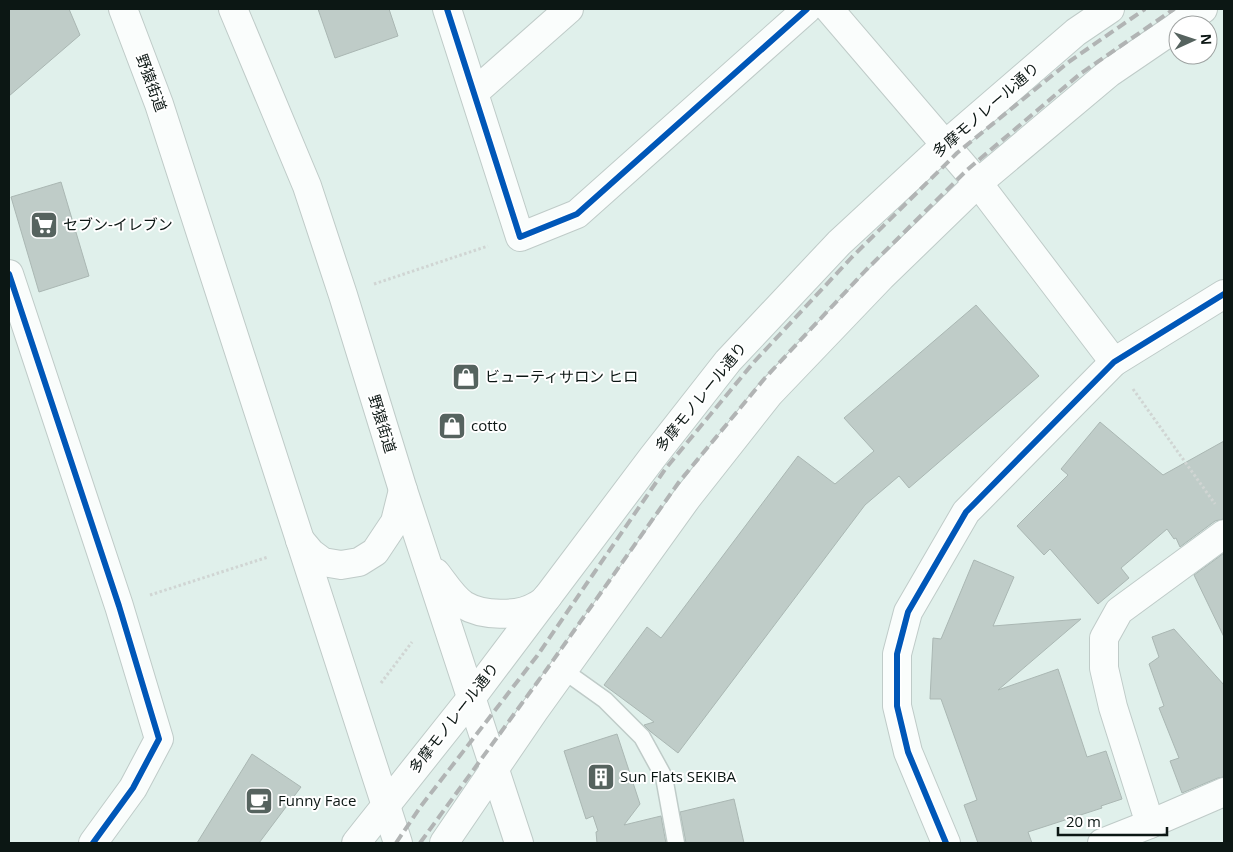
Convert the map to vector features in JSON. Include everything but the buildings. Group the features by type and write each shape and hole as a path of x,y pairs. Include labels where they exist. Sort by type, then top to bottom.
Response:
{"main road":[{"name":"野猿街道","path":"123,9 159,104 398,843"},
{"name":"野猿街道","path":"233,9 307,186 343,295 403,490 520,843"},
{"path":"447,9 520,237 577,214 807,9"},
{"path":"475,92 568,9"},
{"path":"829,9 978,183 1114,362"},
{"name":"多摩モノレール通り","path":"356,843 472,697 652,458 728,361 839,243 946,144 1076,32 1110,9"},
{"path":"444,843 563,670 687,498 769,394 880,277 978,183 1109,73 1168,33"},
{"path":"9,274 118,606 159,739 133,788 93,843"},
{"path":"946,843 908,752 897,706 897,654 908,612 966,512 1114,362 1224,294"},
{"path":"300,540 311,553 323,562 341,565 359,562 375,552 395,522 403,490"},
{"path":"1150,824 1113,707 1104,668 1104,638 1119,611 1224,534"},
{"path":"427,562 462,604 477,612 496,614 522,612 536,607 548,596"},
{"path":"1102,843 1224,792"}],"lane":[{"path":"563,670 605,700 642,736 664,777 676,843"}],"path":[{"path":"374,284 520,237"},
{"path":"1114,362 1218,508"},
{"path":"118,606 268,557"},
{"path":"378,688 412,642"}],"railway":[{"path":"396,843 421,806 537,656 666,468 754,362 852,257 957,153 1070,61 1145,9"},
{"path":"420,843 547,669 679,482 765,378 866,270 967,170 1080,74 1174,9"}],"cycle path":[{"path":"447,9 520,237 577,214 807,9"},
{"path":"9,274 119,606 159,739 133,788 93,843"},
{"path":"946,843 908,752 897,706 897,654 908,612 966,512 1114,362 1224,294"}],"place":[{"name":"セブン-イレブン","path":"44,225"},
{"name":"ビューティサロン ヒロ","path":"466,377"},
{"name":"cotto","path":"452,426"},
{"name":"Sun Flats SEKIBA","path":"601,777"},
{"name":"Funny Face","path":"259,801"}]}
